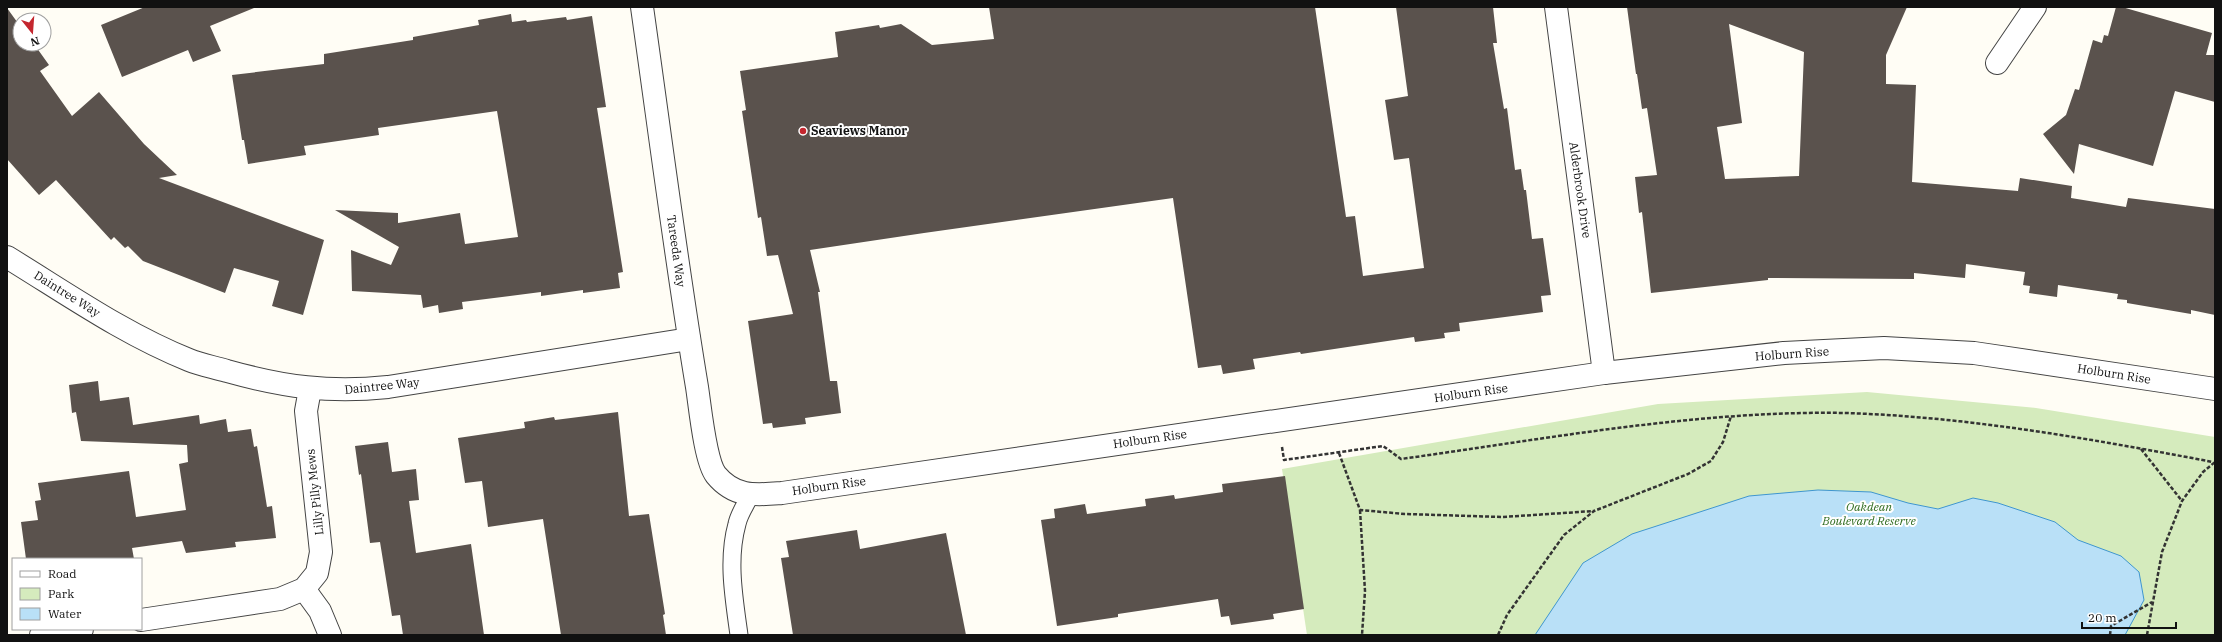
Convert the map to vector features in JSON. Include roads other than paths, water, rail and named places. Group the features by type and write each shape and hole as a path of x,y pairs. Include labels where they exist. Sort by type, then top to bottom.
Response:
{"street":[{"name":"Tareeda Way","path":"642,7 689,339 708,452 715,474 730,487"},
{"name":"Alderbrook Drive","path":"1556,7 1604,373"},
{"path":"1997,63 2035,7"},
{"name":"Daintree Way","path":"7,257 123,328 189,360 262,381 310,389 353,391 388,387 689,339"},
{"name":"Holburn Rise","path":"730,487 750,496 790,492 1604,373 1784,353 1884,348 1974,353 2215,389"},
{"name":"Lilly Pilly Mews","path":"142,620 280,600 304,590 318,573 321,552 306,411 310,389"},
{"path":"304,590 320,612 330,635"},
{"path":"41,635 75,630"}],"lane":[{"path":"739,635 732,570 732,549 737,522 750,496"}],"water":[{"path":"1818,490 1871,492 1908,503 1938,509 1973,498 1998,503 2055,522 2078,540 2121,556 2139,572 2144,600 2125,635 1535,635 1583,563 1632,534 1749,496"}],"place":[{"name":"Seaviews Manor","path":"803,131"}],"park label":[{"name":"Oakdean Boulevard Reserve","path":"1869,514"}]}
